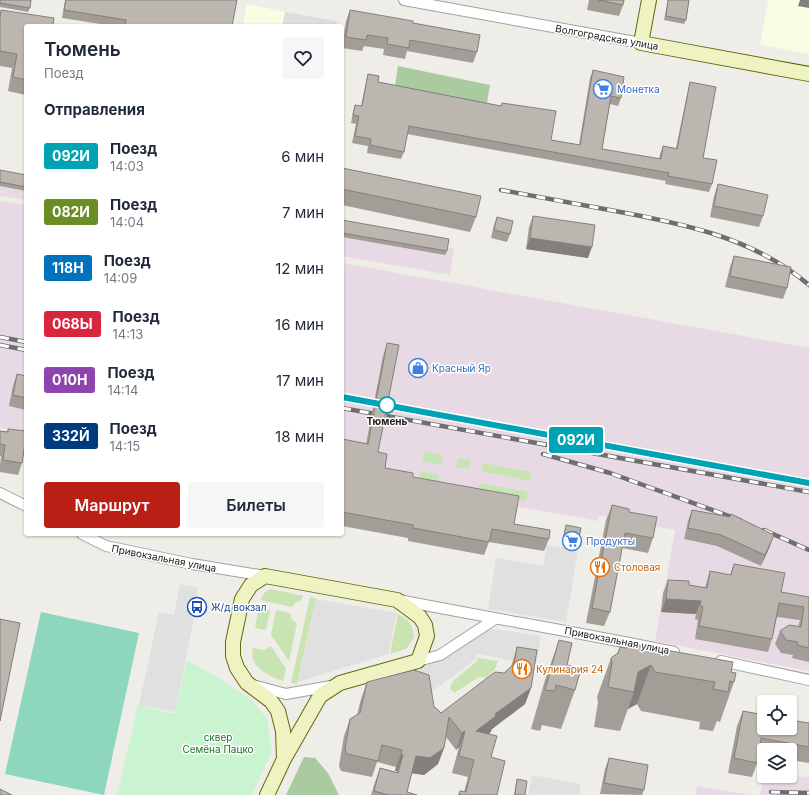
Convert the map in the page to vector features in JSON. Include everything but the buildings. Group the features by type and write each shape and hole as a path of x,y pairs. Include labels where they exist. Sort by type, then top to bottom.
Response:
{"street":[{"name":"Волгоградская улица","path":"404,0 809,74"},
{"path":"641,43 649,0"},
{"path":"0,493 24,505"},
{"name":"Привокзальная улица","path":"86,536 106,546 225,570 266,576 495,619 572,631 684,654"},
{"path":"266,576 251,585 242,599 233,642 233,656 237,668 247,683 271,701 278,711 283,731 284,759"},
{"name":"Привокзальная улица","path":"397,600 420,616 425,625 427,636 418,661"},
{"path":"247,683 286,694 340,683 440,654 495,619"},
{"path":"708,659 809,680"},
{"path":"267,795 284,759 320,696 340,683"}],"shaded area":[{"path":"768,0 809,0 809,54 760,45"},
{"path":"247,4 285,12 282,24 243,24"},
{"path":"285,12 337,21 336,24 282,24"},
{"path":"0,172 24,177 24,200 0,196"},
{"path":"0,201 24,205 24,433 0,428"},
{"path":"344,230 454,249 450,275 344,256"},
{"path":"344,263 809,348 809,671 655,641 675,530 599,515 598,521 344,475"},
{"path":"547,545 578,550 566,622 488,609 496,558 543,566"},
{"path":"180,584 198,588 192,618 194,619 175,712 139,705 159,612 174,615"},
{"path":"316,599 397,613 388,654 298,682"},
{"path":"487,628 541,636 536,665 477,654 476,659 429,694 415,673"},
{"path":"532,775 581,784 579,795 528,795"},
{"path":"809,776 809,795 760,795 763,783 797,783 797,778"},
{"path":"697,786 751,795 696,795"}],"green space":[{"path":"398,66 490,85 486,109 394,92"},
{"path":"424,452 443,455 441,465 422,461"},
{"path":"458,458 471,460 469,469 456,467"},
{"path":"483,463 531,472 530,481 481,471"},
{"path":"420,471 439,475 438,485 419,481"},
{"path":"480,483 528,492 526,501 478,491"},
{"path":"271,589 303,596 301,601 296,602 292,607 260,600 266,591"},
{"path":"310,597 316,598 297,684 291,683"},
{"path":"259,608 270,610 266,630 255,628"},
{"path":"276,610 290,613 292,620 297,623 289,661 271,635"},
{"path":"41,612 139,633 104,795 5,774"},
{"path":"398,614 410,623 413,629 414,637 406,649 390,654"},
{"path":"271,646 286,669 283,681 260,669 253,660 253,648 265,650"},
{"path":"478,658 498,661 495,669 486,678 479,677 454,693 450,688 452,682 476,662"},
{"name":"сквер Семёна Пацко","path":"187,660 214,675 253,701 267,719 272,751 252,795 117,795 138,705 175,714"},
{"path":"304,757 315,758 328,773 339,795 286,795"}],"railway":[{"path":"501,190 667,221 718,235 765,255 788,269 809,285"},
{"path":"0,337 24,342"},
{"path":"0,345 24,350"},
{"path":"344,397 809,483"},
{"path":"344,408 809,492"},
{"path":"543,454 610,473 740,520"},
{"path":"764,530 809,550"},
{"path":"771,792 809,793"}],"train":[{"name":"092И","path":"344,397 809,483"}],"place":[{"name":"Монетка","path":"603,89"},
{"name":"Красный Яр","path":"418,368"},
{"name":"Тюмень","path":"387,405"},
{"name":"Продукты","path":"572,541"},
{"name":"Столовая","path":"600,567"},
{"name":"Ж/д вокзал","path":"197,607"},
{"name":"Кулинария 24","path":"522,669"}]}
